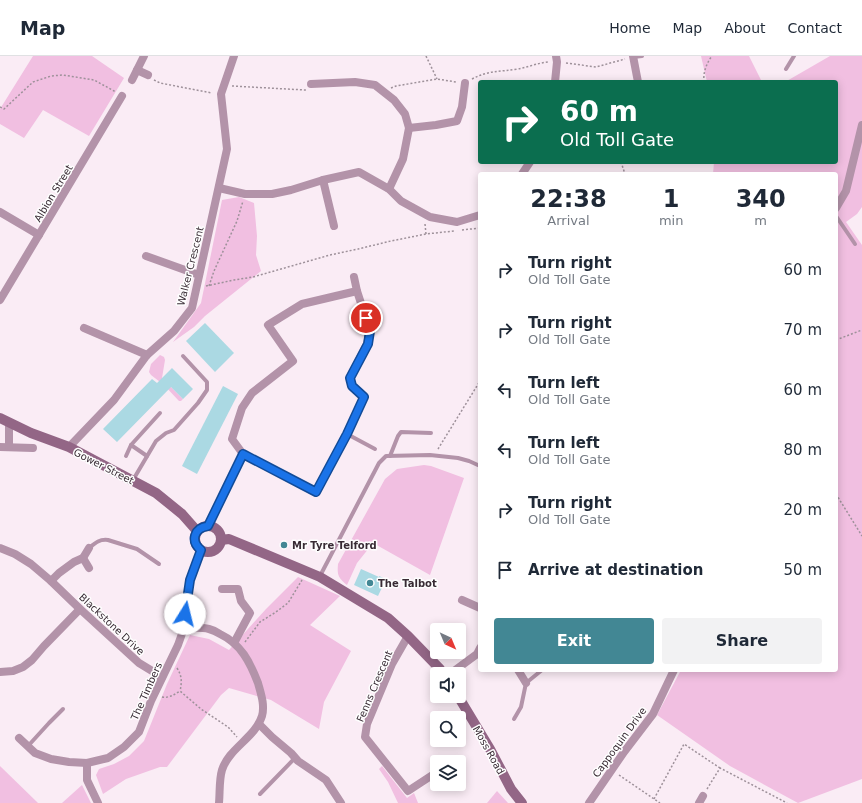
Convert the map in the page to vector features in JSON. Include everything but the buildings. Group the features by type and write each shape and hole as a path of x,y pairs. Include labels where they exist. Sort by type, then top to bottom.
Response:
{"street":[{"path":"132,80 144,56"},
{"name":"Walker Crescent","path":"70,448 114,400 147,355 174,331 192,308 227,149 221,94 234,56"},
{"path":"555,80 556,56"},
{"path":"633,56 638,80"},
{"path":"137,70 148,75"},
{"path":"311,84 355,82 375,85 394,100 405,114 409,128 402,159 389,189"},
{"path":"409,128 457,121 462,107 465,83"},
{"name":"Albion Street","path":"0,300 122,96"},
{"path":"838,205 846,191 862,125"},
{"path":"219,188 245,194 272,194 359,172 389,189 401,201 430,217 457,222 478,216"},
{"path":"323,180 334,226"},
{"path":"0,212 39,236"},
{"path":"146,256 199,276"},
{"path":"354,278 358,291 370,331 368,344 350,378 352,386 364,397 347,434 316,492 243,454 232,439 242,408 252,393 293,360 268,325 302,304 358,291"},
{"path":"84,328 147,355"},
{"path":"5,420 9,447"},
{"name":"Gower Street","path":"5,420 31,433 70,448 156,492 182,514 197,531"},
{"path":"0,447 33,448"},
{"path":"208,526 243,454"},
{"path":"203,526 214,527 218,531 221,540 216,549 211,552 206,552 197,548 194,540 197,531 203,526"},
{"path":"221,540 229,539 320,577 388,618 438,667"},
{"name":"Blackstone Drive","path":"0,548 15,554 31,564 52,581 139,664 162,677"},
{"path":"52,581 59,573 74,562 83,558 89,548"},
{"name":"The Timbers","path":"19,738 35,753 51,759 87,763 108,758 124,747 139,732 162,677 178,645 184,628 190,580 201,550"},
{"path":"83,558 89,568"},
{"path":"222,589 238,589 241,601 250,612 237,646"},
{"path":"462,600 478,607"},
{"path":"0,672 13,671 23,667 32,660 80,609"},
{"path":"184,628 209,629 226,637 237,646 248,660 261,692 263,706 259,724 235,749 222,769 219,803"},
{"name":"Fenns Crescent","path":"408,636 392,664 367,724 365,737 408,792 430,777"},
{"path":"459,667 478,652"},
{"path":"519,672 526,683"},
{"name":"Cappoquin Drive","path":"588,803 653,714 673,672"},
{"name":"Moss Road","path":"462,703 490,749 511,789 522,803"},
{"path":"259,724 298,761 326,780 341,803"},
{"path":"87,763 87,780 98,803"}],"lane":[{"path":"633,56 642,56"},
{"path":"786,69 794,56"},
{"path":"838,219 855,244"},
{"path":"133,480 156,441 166,432 174,430 207,390 207,382 183,356"},
{"path":"126,456 132,445 160,413"},
{"path":"390,456 401,432 431,433"},
{"path":"347,434 375,449"},
{"path":"132,445 147,456"},
{"path":"320,577 379,463 386,456 434,456 458,458 478,465"},
{"path":"89,548 97,542 108,540 137,549 159,564"},
{"path":"514,719 521,707 526,683 540,672"},
{"path":"28,746 63,709"},
{"path":"260,794 295,757"}],"path":[{"path":"426,56 437,79"},
{"path":"704,80 703,76 712,56"},
{"path":"0,107 4,109 33,82 51,76 63,75 94,80 122,96"},
{"path":"148,75 160,83 221,94"},
{"path":"384,91 396,86 437,79 465,83"},
{"path":"224,86 305,90 311,84"},
{"path":"209,286 214,271 237,221 245,194"},
{"path":"197,288 254,277 330,255 426,234"},
{"path":"838,339 862,330"},
{"path":"434,456 478,384"},
{"path":"838,497 862,536"},
{"path":"237,646 260,622 288,603 307,571"},
{"path":"154,695 164,698 172,696 180,691 182,684 181,677 176,667 170,662"},
{"path":"180,691 201,709 228,727 243,742"},
{"path":"654,799 684,744 720,768 787,803"},
{"path":"701,799 720,768"},
{"path":"611,770 660,803"}],"shaded area":[{"path":"33,56 92,56 124,78 89,136 43,110 24,138 0,124 0,109"},
{"path":"701,56 749,56 761,80 707,80"},
{"path":"830,56 862,56 862,207 857,214 846,222 862,245 862,779 798,803 730,766 657,715 680,672 838,672 838,172 713,172 714,164 838,164 838,80 788,80"},
{"path":"239,197 254,203 257,236 256,255 261,271 205,316 194,327 173,342 201,303 222,200"},
{"path":"160,355 164,357 165,360 162,378 183,399 181,401 179,401 149,372 151,364"},
{"path":"424,465 431,466 464,478 430,575 373,543 357,563 347,585 339,576 338,564 385,479 397,469"},
{"path":"298,577 340,596 310,625 351,651 324,702 319,729 271,700 229,688 221,695 167,767 160,767 126,779 103,794 96,775 99,769 114,764 129,756 144,741 167,684 190,635 209,639 229,650 266,609"},
{"path":"0,766 38,803 0,803"},
{"path":"382,766 407,798 414,793 418,803 398,803 388,782 379,769"},
{"path":"82,785 91,803 62,803"},
{"path":"497,791 508,803 487,803"}],"place":[{"name":"Mr Tyre Telford","path":"284,545"},
{"name":"The Talbot","path":"370,583"}],"route":[{"path":"185,614 190,580 201,550 197,548 194,540 195,536 199,528 208,526 243,454 316,492 347,434 364,397 352,386 350,378 368,344 370,331 366,318"}]}
